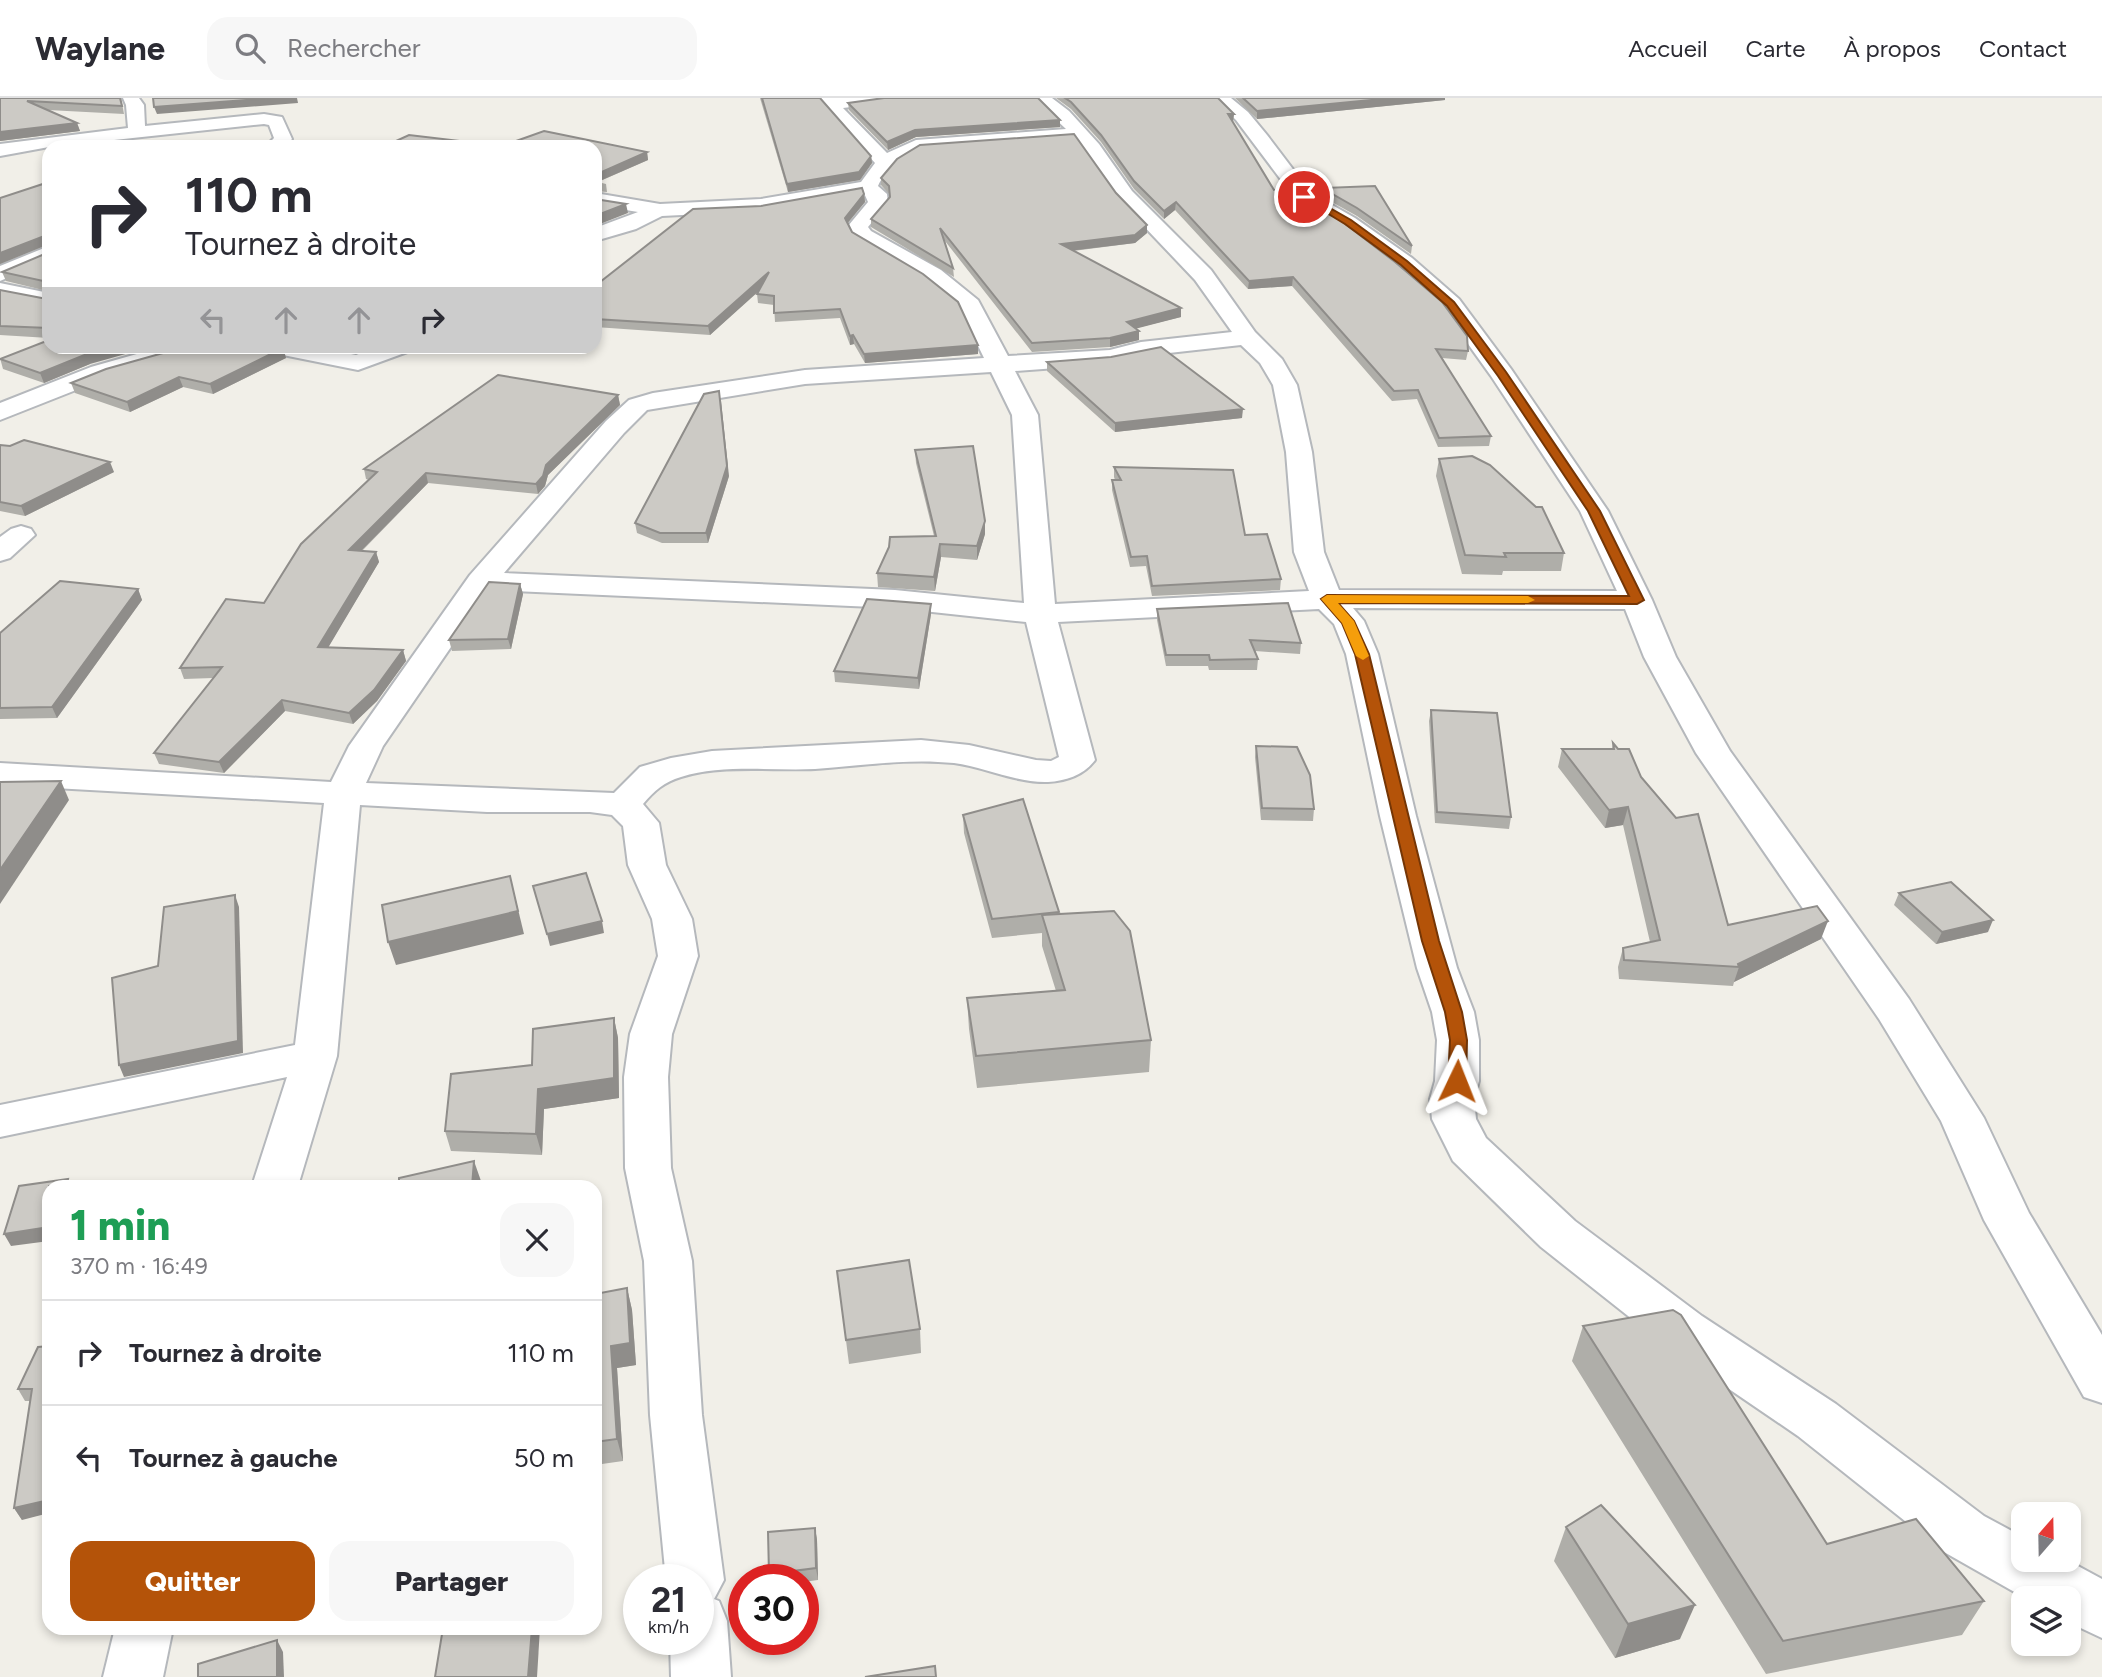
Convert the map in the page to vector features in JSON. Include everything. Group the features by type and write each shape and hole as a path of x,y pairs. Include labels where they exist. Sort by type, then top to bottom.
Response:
{"street":[{"path":"131,98 135,105 137,132"},
{"path":"884,98 832,101 836,112 886,163"},
{"path":"1041,98 1063,115 1093,148 1125,195 1203,275 1247,337 1270,359 1284,385 1300,464 1309,552 1327,599 1348,621 1362,654 1430,941 1453,1012 1458,1040 1457,1081 1452,1099 1454,1119 1469,1149 1558,1234 1662,1315 1817,1420 1964,1534 2102,1609"},
{"path":"1221,98 1255,131 1304,197 1348,222 1404,263 1451,304 1502,374 1594,511 1637,600 1660,657 1713,753 1894,1009 1962,1118 2008,1220 2102,1381"},
{"path":"76,140 264,119 276,121 282,140"},
{"path":"868,187 871,178 886,163 900,152 916,145 1078,133"},
{"path":"0,150 42,144"},
{"path":"602,200 660,210 761,205 868,187 877,194 878,203 858,226 862,235 933,275 970,305 1025,415 1040,614 1077,761 1059,772 1043,772 956,752 916,751 720,762 679,766 650,776 623,805"},
{"path":"602,233 629,225 660,210"},
{"path":"0,274 42,255"},
{"path":"0,290 42,299"},
{"path":"277,1180 315,1056 343,793 366,746 481,581 615,427 638,405 681,395 805,377 999,362 1111,357 1173,344 1247,337"},
{"path":"0,412 100,372 164,354"},
{"path":"313,354 358,363 381,354"},
{"path":"481,581 895,598 1040,614 1327,599 1637,600"},
{"path":"0,774 487,801 590,801 623,805 641,823 647,865 671,919 678,956 651,1034 646,1077 648,1168 668,1261 676,1415 693,1564"},
{"path":"0,1121 315,1056"},
{"path":"133,1677 142,1635"},
{"path":"700,1655 701,1677"}],"building":[{"path":"0,98 120,98 122,106 27,101 77,123 0,132"},
{"path":"153,98 272,98 154,107"},
{"path":"762,98 820,98 871,156 859,172 787,184"},
{"path":"884,98 1038,98 1060,120 915,130 887,142 848,103"},
{"path":"1065,98 1218,98 1234,114 1228,114 1274,190 1291,189 1296,195 1340,220 1442,302 1467,336 1468,351 1436,349 1491,436 1439,438 1418,390 1394,391 1293,277 1249,281 1176,202 1164,211 1134,181 1101,135"},
{"path":"1243,98 1392,98 1257,111"},
{"path":"544,131 588,140 519,140"},
{"path":"1074,134 1116,193 1147,225 1135,235 1061,244 1181,308 1127,322 1139,331 1110,338 1032,343 940,228 953,268 871,219 890,197 889,186 881,178 897,159 920,145"},
{"path":"409,135 451,140 398,140"},
{"path":"602,143 647,152 602,172"},
{"path":"42,184 42,237 0,253 0,198"},
{"path":"1375,186 1412,246 1357,208 1322,188"},
{"path":"862,188 864,194 845,218 852,232 923,274 958,302 978,345 864,354 853,335 850,336 840,309 774,313 774,296 757,294 769,272 708,326 602,319 602,280 693,209 761,206"},
{"path":"602,200 626,204 602,213"},
{"path":"42,255 42,281 2,272"},
{"path":"0,290 42,298 42,328 0,326"},
{"path":"42,343 42,354 87,354 40,373 0,359"},
{"path":"1161,347 1243,409 1115,423 1047,362 1111,357"},
{"path":"159,354 271,354 210,384 179,377 127,402 71,383 106,369"},
{"path":"498,375 618,395 546,465 543,476 536,484 426,473 349,550 376,552 318,647 403,650 374,690 349,713 282,700 219,762 154,753 222,667 180,668 226,599 264,603 301,544 377,472 364,469"},
{"path":"719,391 727,466 706,533 660,533 635,523 704,394"},
{"path":"24,440 110,462 21,506 0,502 0,445 10,446"},
{"path":"973,446 985,521 977,546 940,544 934,577 877,573 889,547 890,537 936,536 915,450"},
{"path":"1472,456 1490,465 1536,507 1542,507 1564,553 1504,553 1506,557 1465,555 1439,459"},
{"path":"1114,467 1233,470 1245,535 1267,534 1281,579 1152,586 1147,556 1131,557 1112,480 1121,480"},
{"path":"60,581 138,589 52,707 0,708 0,633"},
{"path":"489,582 520,584 508,639 449,640"},
{"path":"867,599 931,604 918,678 834,671"},
{"path":"1288,603 1301,643 1250,640 1258,659 1210,660 1209,655 1166,655 1157,609"},
{"path":"1431,710 1497,713 1511,817 1437,812"},
{"path":"1613,743 1618,749 1629,749 1641,777 1676,818 1698,814 1728,925 1817,906 1828,921 1738,964 1739,967 1624,960 1623,948 1660,940 1628,807 1609,810 1562,749 1614,749"},
{"path":"1256,746 1297,747 1310,775 1314,809 1262,808"},
{"path":"61,781 0,870 0,782"},
{"path":"1023,799 1059,912 992,919 963,815"},
{"path":"586,873 602,921 547,934 533,886"},
{"path":"510,876 518,911 388,942 382,905"},
{"path":"1951,882 1993,920 1942,932 1899,893"},
{"path":"235,895 238,1041 119,1065 112,978 158,966 164,907"},
{"path":"1114,911 1130,931 1151,1040 976,1056 967,998 1065,990 1042,915"},
{"path":"614,1018 614,1078 538,1089 536,1134 445,1131 451,1074 532,1065 533,1029"},
{"path":"474,1161 472,1180 399,1178"},
{"path":"42,1183 42,1228 4,1234 19,1186"},
{"path":"909,1260 920,1329 846,1340 837,1271"},
{"path":"627,1288 630,1343 611,1346 617,1439 602,1441 602,1293"},
{"path":"1673,1310 1681,1315 1827,1544 1916,1519 1984,1601 1783,1641 1583,1326"},
{"path":"38,1347 42,1347 42,1502 14,1508 32,1389 18,1389"},
{"path":"1601,1505 1695,1605 1628,1624 1566,1527"},
{"path":"815,1528 816,1564 769,1564 768,1532"},
{"path":"442,1635 531,1635 528,1677 435,1677"},
{"path":"277,1640 277,1677 198,1677 198,1664"},
{"path":"935,1666 936,1677 865,1677"}],"slow traffic":[{"path":"1363,656 1348,621 1327,599 1528,600"}],"route":[{"path":"1304,197 1348,222 1404,263 1451,304 1502,374 1594,511 1637,600 1327,599 1348,621 1362,654 1398,816 1437,968 1453,1012 1458,1040 1457,1081"}]}
